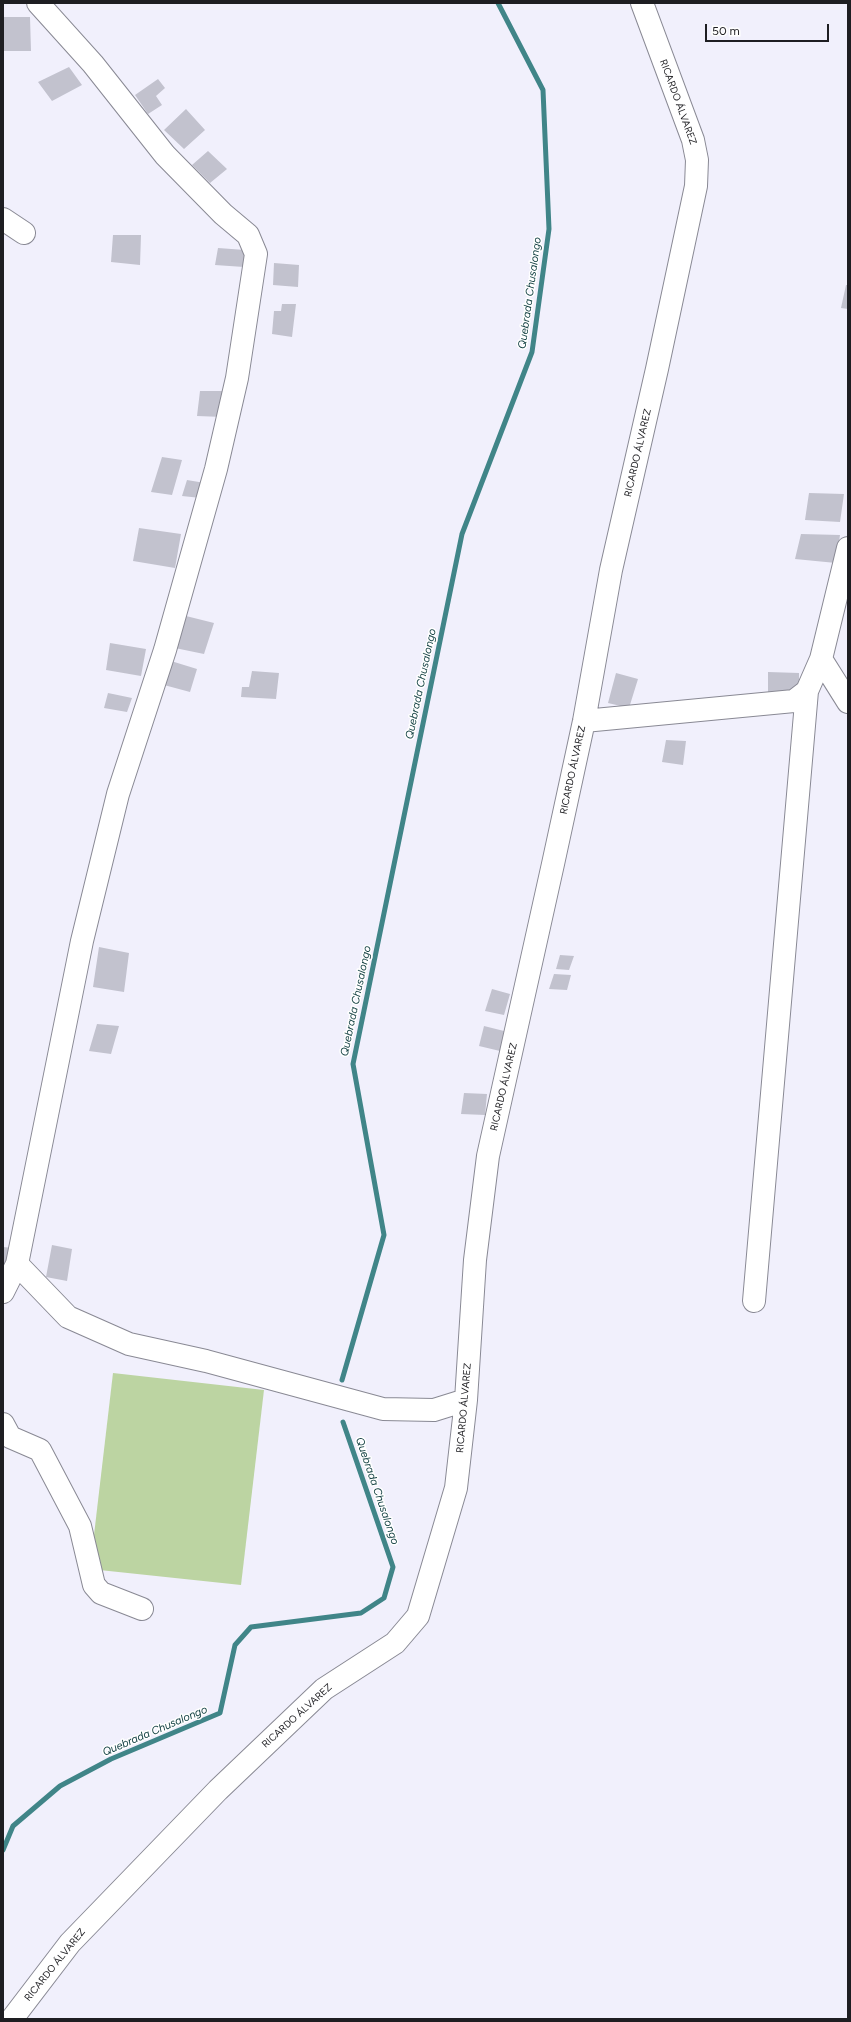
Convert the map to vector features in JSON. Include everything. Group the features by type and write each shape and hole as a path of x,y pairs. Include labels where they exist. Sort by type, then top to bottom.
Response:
{"street":[{"path":"3,1292 17,1264 82,940 118,794 166,650 216,469 237,378 256,254 248,235 223,214 166,155 93,64 38,3"},
{"name":"RICARDO ÁLVAREZ","path":"12,2019 70,1943 218,1790 324,1689 395,1643 418,1616 456,1488 466,1400 474,1260 488,1156 584,720 611,570 657,369 696,186 697,160 693,140 642,3"},
{"path":"3,219 24,233"},
{"path":"754,1301 807,691 821,660 848,548"},
{"path":"821,660 848,702"},
{"path":"584,720 794,701 807,691"},
{"path":"17,1264 68,1317 128,1344 206,1361 382,1409 434,1410 466,1400"},
{"path":"3,1424 10,1437 40,1450 80,1526 94,1586 101,1593 142,1609"}],"green space":[{"path":"113,1373 264,1390 241,1585 90,1569"}],"building":[{"path":"3,17 30,17 31,51 3,51"},
{"path":"69,67 82,85 52,101 38,82"},
{"path":"158,79 165,88 156,96 162,105 148,114 135,95"},
{"path":"186,109 205,130 184,149 164,130"},
{"path":"208,151 227,169 210,183 192,165"},
{"path":"113,235 141,235 140,265 111,262"},
{"path":"218,248 245,250 244,267 215,265"},
{"path":"274,263 299,265 298,287 273,285"},
{"path":"846,285 848,285 848,309 841,308"},
{"path":"282,304 296,304 292,337 272,334 274,311 281,311"},
{"path":"200,391 225,391 223,417 197,416"},
{"path":"162,457 182,460 172,495 151,492"},
{"path":"187,480 205,483 201,498 182,496"},
{"path":"809,493 844,494 840,522 805,520"},
{"path":"139,528 181,534 175,568 133,561"},
{"path":"801,534 840,535 836,563 795,559"},
{"path":"186,616 214,623 204,654 175,648"},
{"path":"110,643 146,649 141,676 106,670"},
{"path":"171,661 197,669 190,692 164,685"},
{"path":"252,671 279,673 276,699 241,697 242,687 249,687"},
{"path":"768,672 799,673 799,697 768,699"},
{"path":"616,673 638,679 629,708 608,703"},
{"path":"108,693 132,698 127,712 104,708"},
{"path":"666,740 686,741 683,765 662,762"},
{"path":"99,947 129,953 124,992 93,987"},
{"path":"560,955 574,956 569,970 556,969"},
{"path":"554,974 571,975 567,990 549,989"},
{"path":"492,989 510,994 504,1015 485,1011"},
{"path":"97,1024 119,1026 111,1054 89,1051"},
{"path":"484,1026 504,1031 500,1051 479,1046"},
{"path":"464,1093 487,1094 485,1115 461,1114"},
{"path":"52,1245 72,1249 67,1281 46,1277"},
{"path":"3,1247 13,1248 3,1282"}],"waterway":[{"name":"Quebrada Chusalongo","path":"342,1380 384,1235 353,1064 462,534 532,352 549,229 543,90 498,3"},
{"name":"Quebrada Chusalongo","path":"3,1850 13,1826 60,1786 111,1759 220,1713 235,1645 251,1627 361,1613 384,1598 393,1567 343,1422"}]}
